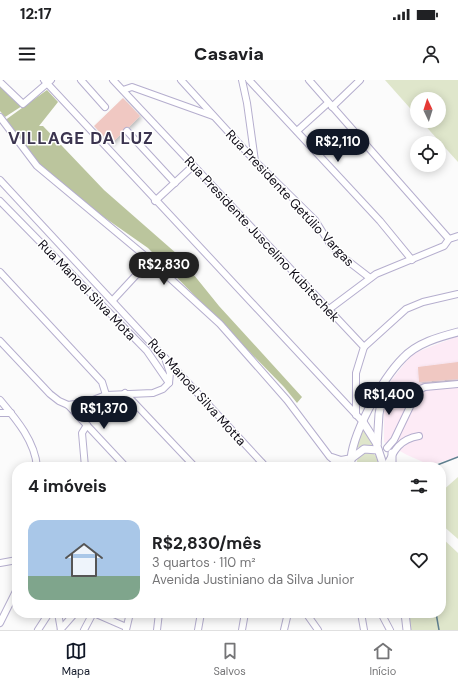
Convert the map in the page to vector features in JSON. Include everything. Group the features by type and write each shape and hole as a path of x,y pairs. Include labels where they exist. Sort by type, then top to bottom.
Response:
{"main road":[{"path":"352,462 355,439 363,422 385,382 403,358 419,346 439,337 458,332"},
{"path":"378,448 379,414 385,382"},
{"path":"363,422 378,448 383,462"},
{"path":"352,458 364,449 378,448"},
{"path":"390,450 391,462"},
{"path":"406,618 407,630"}],"street":[{"path":"81,80 105,107"},
{"name":"Rua Presidente Juscelino Kubitschek","path":"113,80 364,347"},
{"name":"Rua Presidente Getúlio Vargas","path":"181,80 255,161 315,220 330,244 344,258 370,278"},
{"path":"242,80 247,103 255,161"},
{"path":"249,80 380,221 412,260"},
{"path":"309,80 449,239"},
{"path":"296,131 360,80"},
{"path":"0,82 23,104 48,81 155,200 363,422"},
{"path":"123,90 132,87 215,117"},
{"path":"1,120 37,166 150,260 220,324 287,400 330,457 336,462"},
{"path":"127,131 175,183"},
{"path":"155,200 194,166"},
{"name":"Rua Manoel Silva Motta","path":"0,180 164,354 261,462"},
{"name":"Rua Manoel Silva Mota","path":"0,201 147,351 169,383"},
{"path":"328,310 376,274 444,246 449,239 458,236"},
{"path":"113,300 150,260"},
{"path":"0,272 102,382 106,395"},
{"path":"356,415 356,373 364,347 406,309 423,302 458,294"},
{"path":"0,342 50,394 59,401 68,405 121,462"},
{"path":"68,405 88,402 106,395 153,393 163,389 169,383 170,373 164,354"},
{"path":"386,462 395,437 418,390 432,386 458,384"},
{"path":"125,393 190,462"},
{"path":"0,400 24,432 36,457 36,462"},
{"path":"0,413 11,413"},
{"path":"85,462 82,434 87,425"},
{"path":"378,448 390,450 408,438 419,436"},
{"path":"395,437 402,442"},
{"path":"330,457 341,460 352,458"},
{"path":"0,563 12,561"},
{"path":"0,623 12,599"},
{"path":"38,630 45,618"},
{"path":"59,618 61,630"},
{"path":"61,630 71,618"},
{"path":"84,630 90,618"},
{"path":"104,618 126,628 129,618"},
{"path":"157,630 158,618"},
{"path":"198,630 201,618"},
{"path":"242,630 244,618"},
{"path":"284,630 287,618"},
{"path":"310,618 318,630"},
{"path":"362,618 364,630"},
{"path":"384,618 390,630"}],"shaded area":[{"path":"458,336 458,457 440,462 423,462 384,442 384,413 390,382 412,354"}],"green space":[{"path":"385,80 458,80 458,162 446,149 446,136 435,136 427,128 446,128 446,92 410,92 410,108"},
{"path":"0,86 22,106 5,117 0,111"},
{"path":"47,90 58,102 39,126 43,126 104,190 177,254 219,306 302,397 297,403 284,387 148,248 78,199 39,165 4,121"},
{"path":"363,428 374,445 355,448"},
{"path":"372,452 376,456 378,462 357,462 358,456 362,453"},
{"path":"458,477 458,539 446,528 446,488"},
{"path":"446,542 458,553 458,630 411,630 409,618 446,618"}],"building":[{"path":"123,98 140,116 129,127 124,128 123,132 111,144 94,126"},
{"path":"458,362 458,379 419,382 418,367"}],"waterway":[{"path":"445,462 458,457"},
{"path":"437,618 439,630"}],"district":[{"name":"VILLAGE DA LUZ","path":"81,138"}]}
